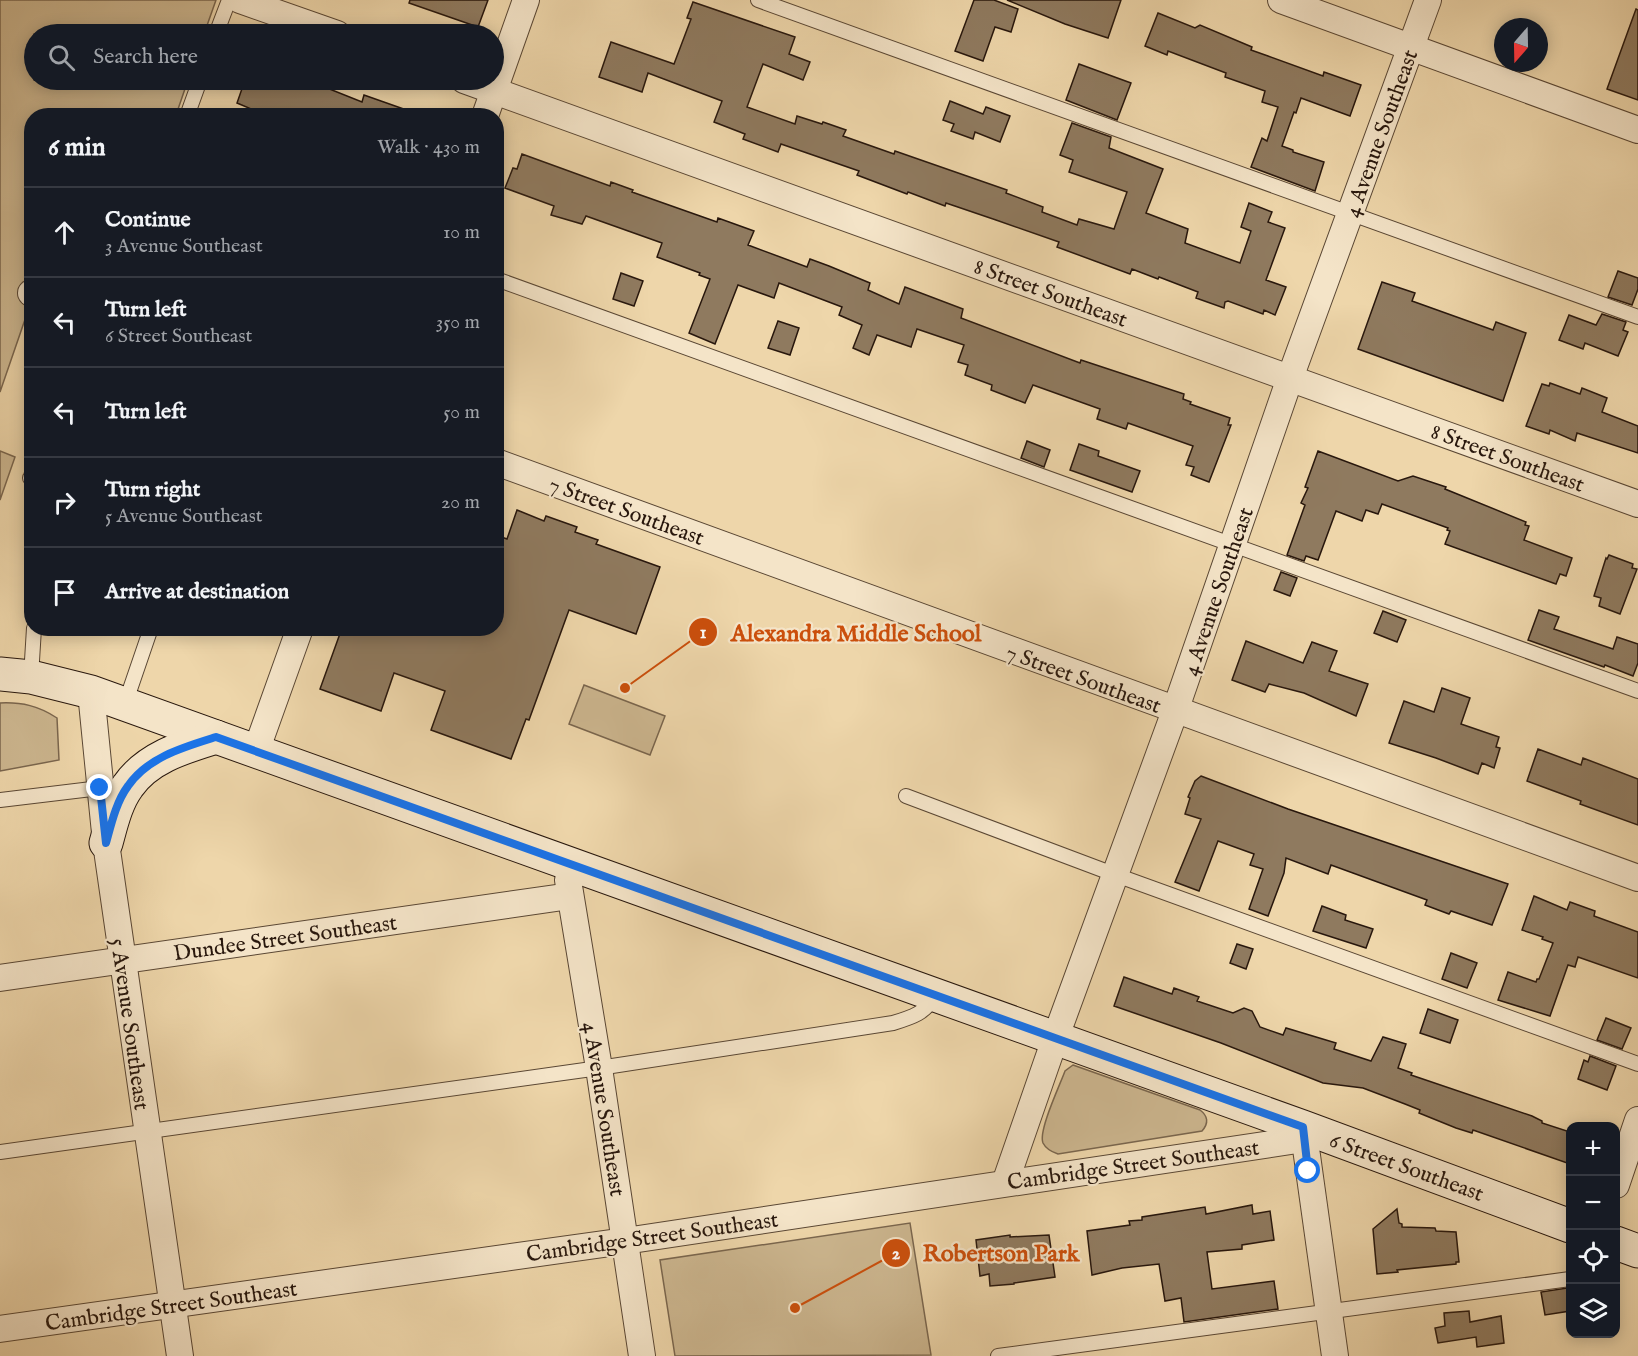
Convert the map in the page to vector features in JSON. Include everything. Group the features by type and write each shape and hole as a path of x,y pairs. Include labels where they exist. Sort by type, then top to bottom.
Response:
{"street":[{"path":"240,0 308,24"},
{"path":"504,62 526,0"},
{"path":"1281,0 1638,130"},
{"name":"4 Avenue Southeast","path":"1005,1183 1175,711 1290,378 1428,0"},
{"path":"487,108 494,90"},
{"name":"8 Street Southeast","path":"494,90 1638,504"},
{"name":"7 Street Southeast","path":"504,465 1638,878"},
{"path":"256,751 297,636"},
{"name":"6 Street Southeast","path":"16,676 91,692 125,704 936,995 1303,1133 1566,1225"},
{"name":"5 Avenue Southeast","path":"91,692 106,843 180,1356"},
{"path":"106,843 115,813 128,786 149,765 172,751 216,737"},
{"name":"4 Avenue Southeast","path":"565,862 599,1068 642,1356"},
{"name":"Dundee Street Southeast","path":"0,978 570,896"},
{"path":"1619,1176 1638,1120"},
{"path":"1303,1133 1335,1356"},
{"name":"Cambridge Street Southeast","path":"0,1329 624,1241 1005,1183 1303,1133"}],"lane":[{"path":"220,24 229,0"},
{"path":"758,0 1638,317"},
{"path":"190,108 196,90"},
{"path":"504,282 1638,691"},
{"path":"16,676 30,636"},
{"path":"125,704 148,636"},
{"path":"0,800 100,788"},
{"path":"906,796 1116,875 1638,1064"},
{"path":"0,1152 599,1068 893,1023 910,1018 928,1008 936,995"},
{"path":"998,1356 1566,1280"}],"shaded area":[{"path":"0,0 216,0 208,24 24,24 24,90 185,90 178,108 24,108 24,322 0,392"},
{"path":"0,451 15,457 0,500"},
{"path":"584,685 665,716 650,755 569,724"},
{"path":"0,703 30,706 44,710 57,718 59,760 0,771"},
{"path":"1073,1065 1200,1110 1206,1117 1206,1125 1202,1131 1058,1154 1047,1149 1042,1137 1050,1108 1065,1071"},
{"path":"910,1223 931,1355 675,1356 660,1260"}],"building":[{"path":"410,0 488,0 479,24 469,24 409,3"},
{"path":"974,0 994,0 1018,9 1011,32 995,27 983,61 955,51"},
{"path":"1007,0 1121,0 1108,38 1065,24"},
{"path":"693,2 795,37 789,54 810,62 803,80 763,64 747,107 795,124 797,116 822,124 823,122 846,130 843,136 894,154 895,151 1007,190 1006,193 1043,207 1042,212 1077,225 1079,219 1114,229 1127,192 1069,172 1073,160 1060,155 1072,123 1111,137 1109,148 1163,169 1146,213 1188,229 1185,243 1240,263 1251,231 1241,227 1249,203 1272,212 1268,222 1285,228 1266,280 1286,287 1275,315 1264,310 1263,314 1228,301 1225,302 1224,308 1196,298 1198,292 1159,277 1158,279 1132,269 1130,274 1057,247 1059,242 946,203 945,206 908,192 907,194 857,175 859,171 781,144 778,152 743,139 745,134 714,122 722,101 648,73 642,92 599,77 611,42 674,64 691,19 687,18"},
{"path":"1636,9 1638,10 1638,100 1607,89"},
{"path":"1158,13 1195,28 1200,25 1252,47 1251,50 1323,76 1324,72 1361,85 1350,116 1301,98 1296,113 1294,112 1282,146 1324,162 1315,191 1251,167 1262,138 1267,141 1278,107 1262,102 1265,91 1225,77 1226,73 1168,51 1167,55 1145,46"},
{"path":"1079,64 1131,83 1117,120 1066,100"},
{"path":"242,90 332,90 362,102 364,95 401,108 249,108 237,103"},
{"path":"950,101 983,114 986,107 1010,116 1000,142 975,132 973,139 951,131 954,124 943,120"},
{"path":"522,154 610,186 611,182 633,190 632,192 717,222 718,218 754,231 748,245 807,267 810,259 829,266 870,283 868,290 899,304 905,287 963,309 961,318 1080,363 1081,360 1184,394 1183,399 1191,402 1190,404 1230,418 1228,425 1231,425 1209,482 1191,475 1194,467 1186,465 1193,446 1128,423 1126,429 1097,419 1100,409 1033,385 1025,403 991,390 992,385 965,375 968,365 958,362 964,345 917,329 911,347 877,335 869,355 853,348 862,325 839,315 842,307 779,283 774,298 738,285 715,344 689,333 710,279 657,257 662,243 586,216 582,224 551,215 554,206 505,188 513,168 517,169"},
{"path":"1618,271 1638,278 1638,289 1632,305 1608,297"},
{"path":"621,273 643,281 634,306 613,299"},
{"path":"1382,282 1415,293 1412,301 1493,330 1496,322 1526,333 1503,401 1358,349"},
{"path":"1602,314 1626,322 1623,330 1628,332 1618,356 1585,343 1583,349 1559,340 1569,315 1596,325"},
{"path":"778,321 799,328 790,355 768,348"},
{"path":"1550,383 1580,394 1582,388 1607,398 1602,412 1638,426 1638,453 1577,433 1575,441 1550,430 1549,434 1526,426 1542,384 1549,386"},
{"path":"1027,441 1050,450 1044,467 1021,458"},
{"path":"1079,444 1099,451 1098,456 1140,471 1132,492 1070,470"},
{"path":"1318,451 1398,481 1413,476 1446,487 1445,489 1526,522 1525,525 1529,526 1524,540 1572,558 1566,576 1560,574 1556,584 1445,544 1450,531 1447,530 1448,528 1382,504 1378,514 1366,510 1362,521 1336,511 1318,560 1306,556 1304,561 1287,555 1305,505 1301,503 1308,488 1305,487"},
{"path":"517,510 544,521 546,516 577,527 575,532 598,540 596,544 660,567 636,634 569,610 529,720 526,719 511,759 431,730 445,691 394,673 381,711 320,689 339,636 504,636 504,538 507,539"},
{"path":"1609,555 1633,564 1632,568 1637,569 1620,614 1599,606 1601,598 1594,596"},
{"path":"1281,572 1297,578 1290,596 1274,590"},
{"path":"1539,610 1559,617 1554,629 1613,649 1617,637 1638,644 1638,663 1633,676 1528,640"},
{"path":"1383,611 1406,620 1397,642 1374,633"},
{"path":"1246,641 1303,663 1312,642 1337,651 1329,671 1368,684 1356,716 1304,693 1269,684 1265,692 1232,680"},
{"path":"1442,688 1470,698 1461,724 1499,737 1496,747 1500,748 1494,768 1482,763 1478,774 1389,743 1404,701 1434,712"},
{"path":"1538,749 1581,765 1583,758 1638,779 1638,825 1580,804 1581,801 1527,781"},
{"path":"1201,776 1288,809 1508,884 1492,925 1451,911 1449,914 1425,905 1427,900 1331,865 1328,874 1286,858 1284,873 1268,916 1249,909 1263,869 1250,865 1254,854 1218,841 1199,891 1175,882 1201,819 1185,814 1190,798 1188,797 1195,781"},
{"path":"1534,896 1567,910 1570,902 1595,911 1594,916 1638,932 1638,978 1578,957 1575,967 1568,965 1550,1016 1498,1000 1508,972 1536,982 1539,979 1553,943 1522,930"},
{"path":"1322,906 1346,915 1345,920 1373,929 1366,948 1313,931"},
{"path":"1237,944 1253,949 1246,969 1230,963"},
{"path":"1451,953 1477,963 1467,988 1442,979"},
{"path":"1124,977 1172,994 1174,988 1199,997 1197,1001 1233,1013 1244,1008 1252,1011 1260,1027 1283,1035 1286,1028 1336,1043 1334,1049 1371,1061 1383,1037 1406,1044 1398,1068 1412,1073 1411,1075 1532,1116 1542,1123 1566,1131 1566,1163 1473,1130 1472,1133 1456,1128 1419,1113 1420,1110 1363,1088 1323,1083 1221,1043 1114,1006"},
{"path":"1428,1009 1458,1020 1450,1043 1420,1033"},
{"path":"1606,1018 1631,1028 1622,1049 1597,1040"},
{"path":"1590,1056 1616,1066 1607,1090 1578,1079 1584,1060 1588,1062"},
{"path":"1252,1205 1253,1214 1270,1211 1274,1240 1242,1245 1242,1249 1207,1252 1212,1289 1274,1281 1278,1309 1184,1322 1181,1298 1165,1301 1159,1264 1122,1268 1092,1275 1087,1231 1130,1225 1129,1221 1142,1220 1142,1217 1205,1207 1206,1214"},
{"path":"1397,1209 1399,1223 1402,1227 1435,1228 1436,1231 1456,1232 1459,1262 1377,1274 1373,1229"},
{"path":"1010,1235 1010,1237 1049,1235 1055,1277 990,1286 989,1274 980,1276 976,1240"},
{"path":"1566,1288 1566,1312 1545,1315 1541,1292"},
{"path":"1469,1311 1470,1322 1501,1316 1504,1343 1477,1347 1476,1337 1438,1343 1435,1328 1445,1326 1444,1313"}],"place":[{"name":"Alexandra Middle School","path":"625,688"},
{"name":"Robertson Park","path":"795,1308"}],"route":[{"path":"100,788 106,843 115,813 128,786 149,765 172,751 216,737 1303,1127 1308,1171"}]}
